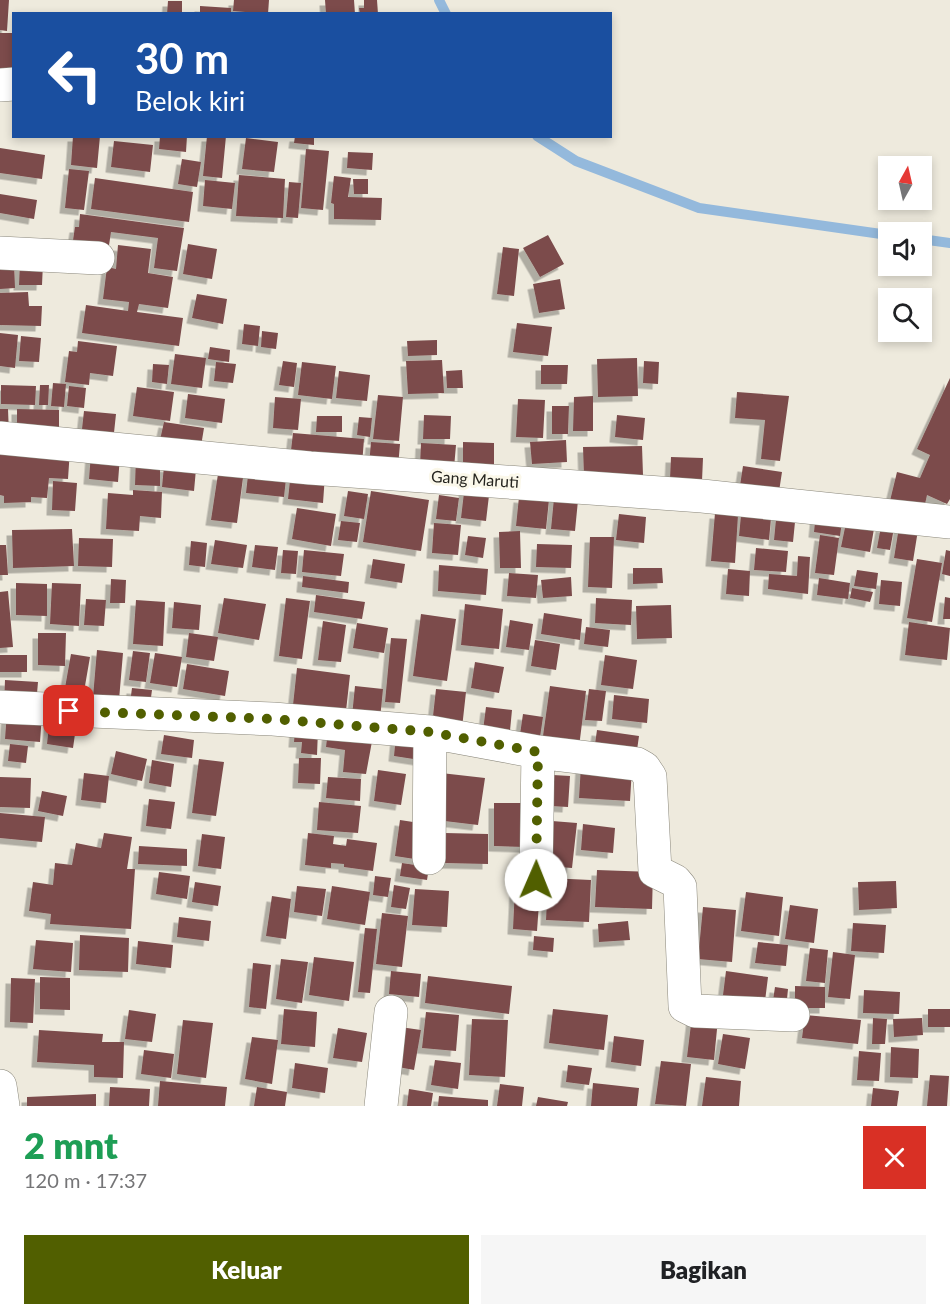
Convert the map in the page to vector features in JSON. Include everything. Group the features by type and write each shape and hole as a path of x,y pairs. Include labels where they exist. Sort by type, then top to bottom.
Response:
{"street":[{"path":"0,253 98,258"},
{"name":"Gang Maruti","path":"0,438 310,468 702,495 950,522"},
{"path":"0,707 273,719 430,732 538,752 637,764 648,772 650,777 655,871 675,881 680,887 685,1006 695,1011 794,1015"},
{"path":"429,858 430,732"},
{"path":"536,880 538,752"},
{"path":"381,1106 391,1012"},
{"path":"0,1086 3,1106"}],"building":[{"path":"0,0 9,0 7,31 0,30"},
{"path":"234,0 269,0 268,12 233,11"},
{"path":"325,0 354,0 355,12 326,12"},
{"path":"364,0 377,0 378,12 360,12 359,8 364,8"},
{"path":"168,1 182,1 182,12 167,12"},
{"path":"200,6 231,8 231,12 200,12"},
{"path":"0,33 12,33 12,70 0,70"},
{"path":"73,138 100,138 97,168 71,165"},
{"path":"160,138 187,138 186,152 159,149"},
{"path":"207,138 226,138 222,178 203,176"},
{"path":"246,138 278,142 274,172 242,169"},
{"path":"295,138 314,138 314,145 294,143"},
{"path":"114,141 153,145 150,172 111,167"},
{"path":"0,148 45,155 42,179 0,173"},
{"path":"306,149 329,151 323,210 301,208"},
{"path":"348,152 373,153 372,170 347,168"},
{"path":"182,159 201,162 197,187 178,184"},
{"path":"69,169 89,171 84,210 65,208"},
{"path":"239,175 285,179 283,218 236,216"},
{"path":"334,176 351,178 348,197 382,198 381,220 334,219 334,204 331,203"},
{"path":"95,178 193,192 189,222 91,209"},
{"path":"353,179 368,179 368,194 354,194"},
{"path":"205,180 235,183 232,209 203,206"},
{"path":"289,182 301,183 298,218 286,217"},
{"path":"0,194 37,200 34,219 0,213"},
{"path":"80,214 184,228 177,271 154,268 158,238 111,232 108,252 72,247 75,227 79,227"},
{"path":"548,235 564,264 540,277 523,248"},
{"path":"188,244 217,249 212,279 183,274"},
{"path":"118,245 151,249 148,273 173,277 168,308 139,304 137,312 183,318 179,346 82,333 86,305 128,311 129,302 103,299 107,267 116,269"},
{"path":"503,247 519,249 514,296 497,294"},
{"path":"0,260 14,260 15,288 0,289"},
{"path":"20,262 43,263 42,285 19,285"},
{"path":"560,279 565,309 539,313 533,284"},
{"path":"28,292 29,306 42,306 41,326 0,325 0,293"},
{"path":"197,294 227,299 223,324 192,318"},
{"path":"517,323 552,327 548,356 513,352"},
{"path":"244,324 260,326 258,346 242,344"},
{"path":"262,331 278,333 276,349 261,347"},
{"path":"0,333 18,335 15,368 0,366"},
{"path":"21,336 41,338 39,362 19,361"},
{"path":"437,340 437,355 408,356 407,341"},
{"path":"78,341 117,346 113,376 90,373 89,385 65,382 69,351 77,352"},
{"path":"210,347 230,350 229,362 208,359"},
{"path":"175,354 206,358 202,388 171,384"},
{"path":"637,358 638,396 598,397 597,359"},
{"path":"442,360 444,393 408,394 406,361"},
{"path":"283,361 297,363 294,387 279,385"},
{"path":"644,361 659,362 658,384 643,383"},
{"path":"216,362 236,364 233,383 214,381"},
{"path":"302,362 336,366 332,399 298,395"},
{"path":"153,364 169,365 167,384 152,382"},
{"path":"541,365 568,365 567,384 541,384"},
{"path":"462,370 463,388 447,388 446,371"},
{"path":"339,371 370,375 367,401 336,398"},
{"path":"950,378 950,499 947,504 927,495 922,518 888,509 897,472 920,478 930,455 917,449"},
{"path":"53,383 66,384 64,407 51,406"},
{"path":"1,385 36,386 35,405 1,404"},
{"path":"40,385 49,385 48,405 39,405"},
{"path":"69,386 86,388 84,408 67,406"},
{"path":"137,387 174,392 170,421 133,416"},
{"path":"737,392 789,396 780,461 761,459 765,420 735,418"},
{"path":"188,394 225,399 222,423 185,418"},
{"path":"378,395 403,397 399,441 373,439"},
{"path":"593,396 593,431 573,431 574,397"},
{"path":"275,397 301,399 298,430 273,428"},
{"path":"518,399 545,400 543,438 516,437"},
{"path":"552,406 569,406 568,434 552,434"},
{"path":"0,409 8,409 9,435 0,436"},
{"path":"17,409 59,410 59,435 17,434"},
{"path":"84,411 116,414 113,442 81,438"},
{"path":"424,415 451,416 450,439 423,439"},
{"path":"617,415 645,418 643,440 615,437"},
{"path":"317,416 342,416 342,432 316,432"},
{"path":"359,417 372,418 370,437 357,435"},
{"path":"164,422 204,428 201,446 160,440"},
{"path":"293,433 364,439 362,465 290,459"},
{"path":"566,440 567,462 532,464 530,442"},
{"path":"371,442 400,444 398,467 369,465"},
{"path":"463,442 494,443 494,466 463,465"},
{"path":"0,443 70,449 68,479 49,478 47,498 31,497 31,502 4,503 4,496 0,495"},
{"path":"421,443 456,445 454,468 420,466"},
{"path":"642,446 643,475 584,476 583,447"},
{"path":"91,453 120,456 118,482 89,479"},
{"path":"136,455 160,456 160,486 135,485"},
{"path":"671,457 703,458 702,481 670,479"},
{"path":"164,466 196,469 194,491 162,487"},
{"path":"249,466 287,470 284,497 246,493"},
{"path":"743,466 782,472 778,498 739,492"},
{"path":"291,471 325,475 323,503 288,499"},
{"path":"218,474 243,478 237,523 211,520"},
{"path":"53,481 77,483 75,511 52,510"},
{"path":"465,484 490,487 486,521 461,518"},
{"path":"555,488 579,490 575,531 551,529"},
{"path":"133,490 162,492 161,518 140,516 139,531 106,529 108,493 133,495"},
{"path":"348,491 368,494 364,519 344,516"},
{"path":"371,491 429,500 421,551 363,542"},
{"path":"439,495 459,498 456,521 436,519"},
{"path":"519,497 549,500 546,529 516,526"},
{"path":"742,505 772,508 769,540 739,536"},
{"path":"297,508 336,514 331,546 292,539"},
{"path":"777,509 796,512 793,542 774,540"},
{"path":"816,512 843,515 840,536 814,532"},
{"path":"715,513 738,515 735,563 711,561"},
{"path":"619,514 646,517 644,543 616,540"},
{"path":"847,518 875,523 870,552 841,547"},
{"path":"341,521 360,523 357,542 338,540"},
{"path":"434,523 461,525 458,555 432,553"},
{"path":"881,526 894,528 890,550 877,548"},
{"path":"899,527 918,530 913,561 894,558"},
{"path":"72,529 74,566 13,568 12,530"},
{"path":"520,531 521,568 500,568 499,532"},
{"path":"820,535 839,538 834,575 815,573"},
{"path":"468,536 486,538 483,558 465,555"},
{"path":"590,537 614,537 612,588 588,587"},
{"path":"79,538 113,539 112,567 78,566"},
{"path":"215,540 247,545 243,568 211,564"},
{"path":"191,541 207,543 205,567 189,565"},
{"path":"537,544 572,545 571,568 536,567"},
{"path":"0,545 6,545 8,575 0,575"},
{"path":"255,545 278,547 275,570 252,567"},
{"path":"756,548 788,551 786,572 754,570"},
{"path":"283,550 298,551 296,574 281,573"},
{"path":"304,550 344,554 341,576 302,572"},
{"path":"946,550 950,551 950,576 942,574"},
{"path":"798,556 810,557 808,594 768,589 769,574 797,576"},
{"path":"373,559 405,564 402,583 370,578"},
{"path":"917,559 942,563 932,622 907,618"},
{"path":"439,565 488,569 486,595 438,591"},
{"path":"633,568 662,568 663,583 633,584"},
{"path":"728,569 750,571 749,596 726,594"},
{"path":"857,570 878,573 876,589 854,586"},
{"path":"509,573 538,575 536,598 507,596"},
{"path":"303,576 349,582 348,593 302,587"},
{"path":"571,577 572,596 543,598 541,580"},
{"path":"819,578 850,583 848,599 817,595"},
{"path":"111,579 126,580 125,603 110,603"},
{"path":"881,580 902,582 900,606 879,604"},
{"path":"16,583 47,584 47,616 16,615"},
{"path":"52,583 81,584 79,626 50,624"},
{"path":"852,588 873,592 870,602 850,598"},
{"path":"8,591 13,647 0,648 0,592"},
{"path":"316,595 365,602 362,619 314,612"},
{"path":"945,597 950,598 950,619 943,619"},
{"path":"224,598 266,604 259,640 218,633"},
{"path":"286,598 310,601 302,659 279,656"},
{"path":"596,598 632,600 631,625 595,623"},
{"path":"86,599 106,600 104,626 84,625"},
{"path":"136,600 165,602 163,646 133,644"},
{"path":"174,602 201,605 199,630 172,628"},
{"path":"465,604 503,609 499,649 461,645"},
{"path":"671,605 672,638 637,639 636,606"},
{"path":"544,613 582,619 580,640 541,634"},
{"path":"421,614 456,619 447,681 413,676"},
{"path":"510,620 533,624 529,650 506,647"},
{"path":"323,621 346,625 341,662 318,660"},
{"path":"909,622 950,628 947,660 905,655"},
{"path":"357,623 388,628 384,653 353,648"},
{"path":"586,627 610,630 608,647 584,644"},
{"path":"38,633 66,633 65,666 38,665"},
{"path":"189,633 218,637 214,661 186,657"},
{"path":"391,638 407,639 400,703 385,702"},
{"path":"535,640 560,644 556,670 531,666"},
{"path":"97,650 123,653 119,700 93,697"},
{"path":"133,651 150,653 146,682 129,680"},
{"path":"155,653 182,657 177,687 150,683"},
{"path":"71,654 90,657 82,703 63,699"},
{"path":"0,655 27,655 27,672 0,672"},
{"path":"605,655 637,660 633,689 601,685"},
{"path":"475,662 504,667 499,693 471,688"},
{"path":"187,664 229,671 225,696 183,689"},
{"path":"297,668 350,675 346,711 293,705"},
{"path":"5,680 38,682 36,705 4,704"},
{"path":"355,686 383,689 380,719 352,716"},
{"path":"550,686 586,691 579,747 542,743"},
{"path":"132,688 152,690 150,705 130,703"},
{"path":"436,689 466,692 462,728 432,725"},
{"path":"589,689 606,691 602,721 585,720"},
{"path":"614,695 649,699 647,723 612,719"},
{"path":"486,707 512,710 509,741 482,738"},
{"path":"7,711 42,714 40,742 5,739"},
{"path":"523,714 543,717 539,744 519,741"},
{"path":"50,716 77,720 73,748 47,744"},
{"path":"295,729 318,730 317,755 301,753 302,742 294,742"},
{"path":"328,730 373,736 366,774 343,772 345,750 326,747"},
{"path":"597,730 639,736 636,757 594,751"},
{"path":"164,735 194,740 192,758 161,754"},
{"path":"396,735 422,738 420,760 394,756"},
{"path":"10,744 28,746 26,763 8,761"},
{"path":"116,751 147,759 142,781 111,774"},
{"path":"299,758 321,758 320,784 298,783"},
{"path":"199,759 224,762 216,816 192,813"},
{"path":"152,760 174,764 171,787 149,783"},
{"path":"581,765 632,768 630,801 579,798"},
{"path":"378,770 406,774 401,805 374,801"},
{"path":"84,773 109,776 106,803 81,800"},
{"path":"441,773 485,778 478,825 436,820"},
{"path":"553,775 570,776 568,807 551,806"},
{"path":"0,777 31,778 30,808 0,807"},
{"path":"328,777 361,779 360,801 326,798"},
{"path":"42,791 67,796 63,816 38,811"},
{"path":"149,799 175,802 171,829 146,826"},
{"path":"319,802 361,806 358,833 317,830"},
{"path":"494,803 526,803 525,847 494,846"},
{"path":"0,813 45,817 42,842 0,838"},
{"path":"400,820 426,824 421,860 395,856"},
{"path":"552,821 577,823 572,868 547,866"},
{"path":"583,824 615,828 613,853 581,850"},
{"path":"104,833 132,837 127,869 135,869 131,929 50,924 51,914 29,911 33,882 53,885 55,863 72,865 76,843 101,848"},
{"path":"308,833 334,836 333,844 346,846 347,839 377,843 373,871 344,867 344,864 331,863 331,868 305,865"},
{"path":"445,833 488,834 488,864 445,863"},
{"path":"202,834 225,837 221,869 198,866"},
{"path":"139,846 187,849 187,866 138,864"},
{"path":"402,863 429,867 427,880 400,876"},
{"path":"597,870 653,872 652,909 595,907"},
{"path":"159,872 190,876 187,899 156,894"},
{"path":"375,876 391,878 388,897 373,895"},
{"path":"548,878 591,880 589,922 546,920"},
{"path":"896,881 897,908 859,910 858,882"},
{"path":"195,882 221,886 218,906 192,902"},
{"path":"394,885 410,888 406,909 391,907"},
{"path":"297,886 326,889 322,916 294,912"},
{"path":"332,886 370,892 365,925 327,919"},
{"path":"515,887 540,889 537,931 513,929"},
{"path":"415,889 449,891 447,927 412,925"},
{"path":"746,892 783,897 779,936 741,931"},
{"path":"272,896 291,899 286,939 266,936"},
{"path":"790,905 818,909 814,943 785,939"},
{"path":"703,907 736,910 732,962 698,959"},
{"path":"382,913 408,916 402,967 376,964"},
{"path":"179,917 211,921 209,941 177,937"},
{"path":"628,921 630,940 599,942 598,924"},
{"path":"853,923 886,925 884,953 851,951"},
{"path":"365,928 377,929 370,993 358,992"},
{"path":"80,935 129,938 128,972 79,970"},
{"path":"534,936 554,938 553,952 533,950"},
{"path":"36,940 73,943 71,972 33,969"},
{"path":"138,941 173,945 171,968 136,964"},
{"path":"758,942 788,945 786,966 755,963"},
{"path":"810,948 828,950 825,983 806,981"},
{"path":"833,952 855,955 850,999 828,997"},
{"path":"314,957 354,962 349,1001 309,995"},
{"path":"281,959 308,962 302,1003 276,999"},
{"path":"253,963 271,965 266,1009 249,1007"},
{"path":"391,971 421,974 419,997 389,994"},
{"path":"726,971 768,977 764,1009 722,1003"},
{"path":"428,976 512,986 509,1014 425,1003"},
{"path":"40,977 70,978 70,1010 40,1009"},
{"path":"11,978 35,979 33,1023 10,1022"},
{"path":"795,986 825,987 825,1008 795,1008"},
{"path":"775,987 788,989 786,1009 772,1007"},
{"path":"864,990 900,992 899,1014 863,1013"},
{"path":"284,1009 317,1012 315,1047 281,1044"},
{"path":"553,1009 608,1015 604,1050 549,1043"},
{"path":"928,1009 950,1009 950,1027 928,1027"},
{"path":"129,1010 156,1014 152,1042 125,1039"},
{"path":"426,1012 459,1015 456,1051 422,1048"},
{"path":"805,1015 861,1020 858,1044 802,1038"},
{"path":"692,1016 718,1019 714,1060 687,1057"},
{"path":"873,1018 887,1019 885,1044 872,1044"},
{"path":"922,1018 923,1035 894,1037 893,1019"},
{"path":"472,1019 508,1020 505,1077 469,1075"},
{"path":"183,1020 213,1023 206,1078 177,1074"},
{"path":"400,1027 421,1030 414,1070 393,1066"},
{"path":"338,1028 367,1033 362,1062 333,1058"},
{"path":"39,1030 103,1034 102,1042 124,1042 123,1078 94,1077 94,1065 37,1062"},
{"path":"723,1034 750,1038 745,1069 718,1064"},
{"path":"614,1036 644,1040 641,1066 611,1062"},
{"path":"252,1037 278,1040 272,1084 245,1079"},
{"path":"891,1047 919,1049 918,1078 890,1077"},
{"path":"144,1050 174,1054 171,1078 141,1074"},
{"path":"859,1051 881,1053 879,1081 857,1080"},
{"path":"435,1060 461,1063 458,1089 431,1085"},
{"path":"661,1061 691,1064 686,1106 655,1104"},
{"path":"295,1063 328,1068 325,1093 292,1088"},
{"path":"568,1065 592,1068 589,1085 566,1082"},
{"path":"930,1075 949,1076 947,1106 927,1106"},
{"path":"706,1077 741,1081 739,1106 702,1106"},
{"path":"160,1081 227,1087 225,1106 158,1106"},
{"path":"593,1083 639,1088 637,1106 591,1106"},
{"path":"500,1084 524,1087 522,1106 497,1106"},
{"path":"110,1087 150,1089 149,1106 109,1106"},
{"path":"257,1087 287,1092 285,1106 254,1106"},
{"path":"873,1088 899,1091 897,1106 871,1106"},
{"path":"409,1089 433,1093 431,1106 407,1106"},
{"path":"96,1094 96,1106 27,1106 27,1097"},
{"path":"439,1096 488,1100 488,1106 438,1106"},
{"path":"538,1097 568,1102 567,1106 536,1106"}],"waterway":[{"path":"439,0 445,12"},
{"path":"540,138 576,161 699,208 878,234"},
{"path":"932,241 950,243"}],"route":[{"path":"69,711 273,719 430,732 538,752 536,880"}]}
